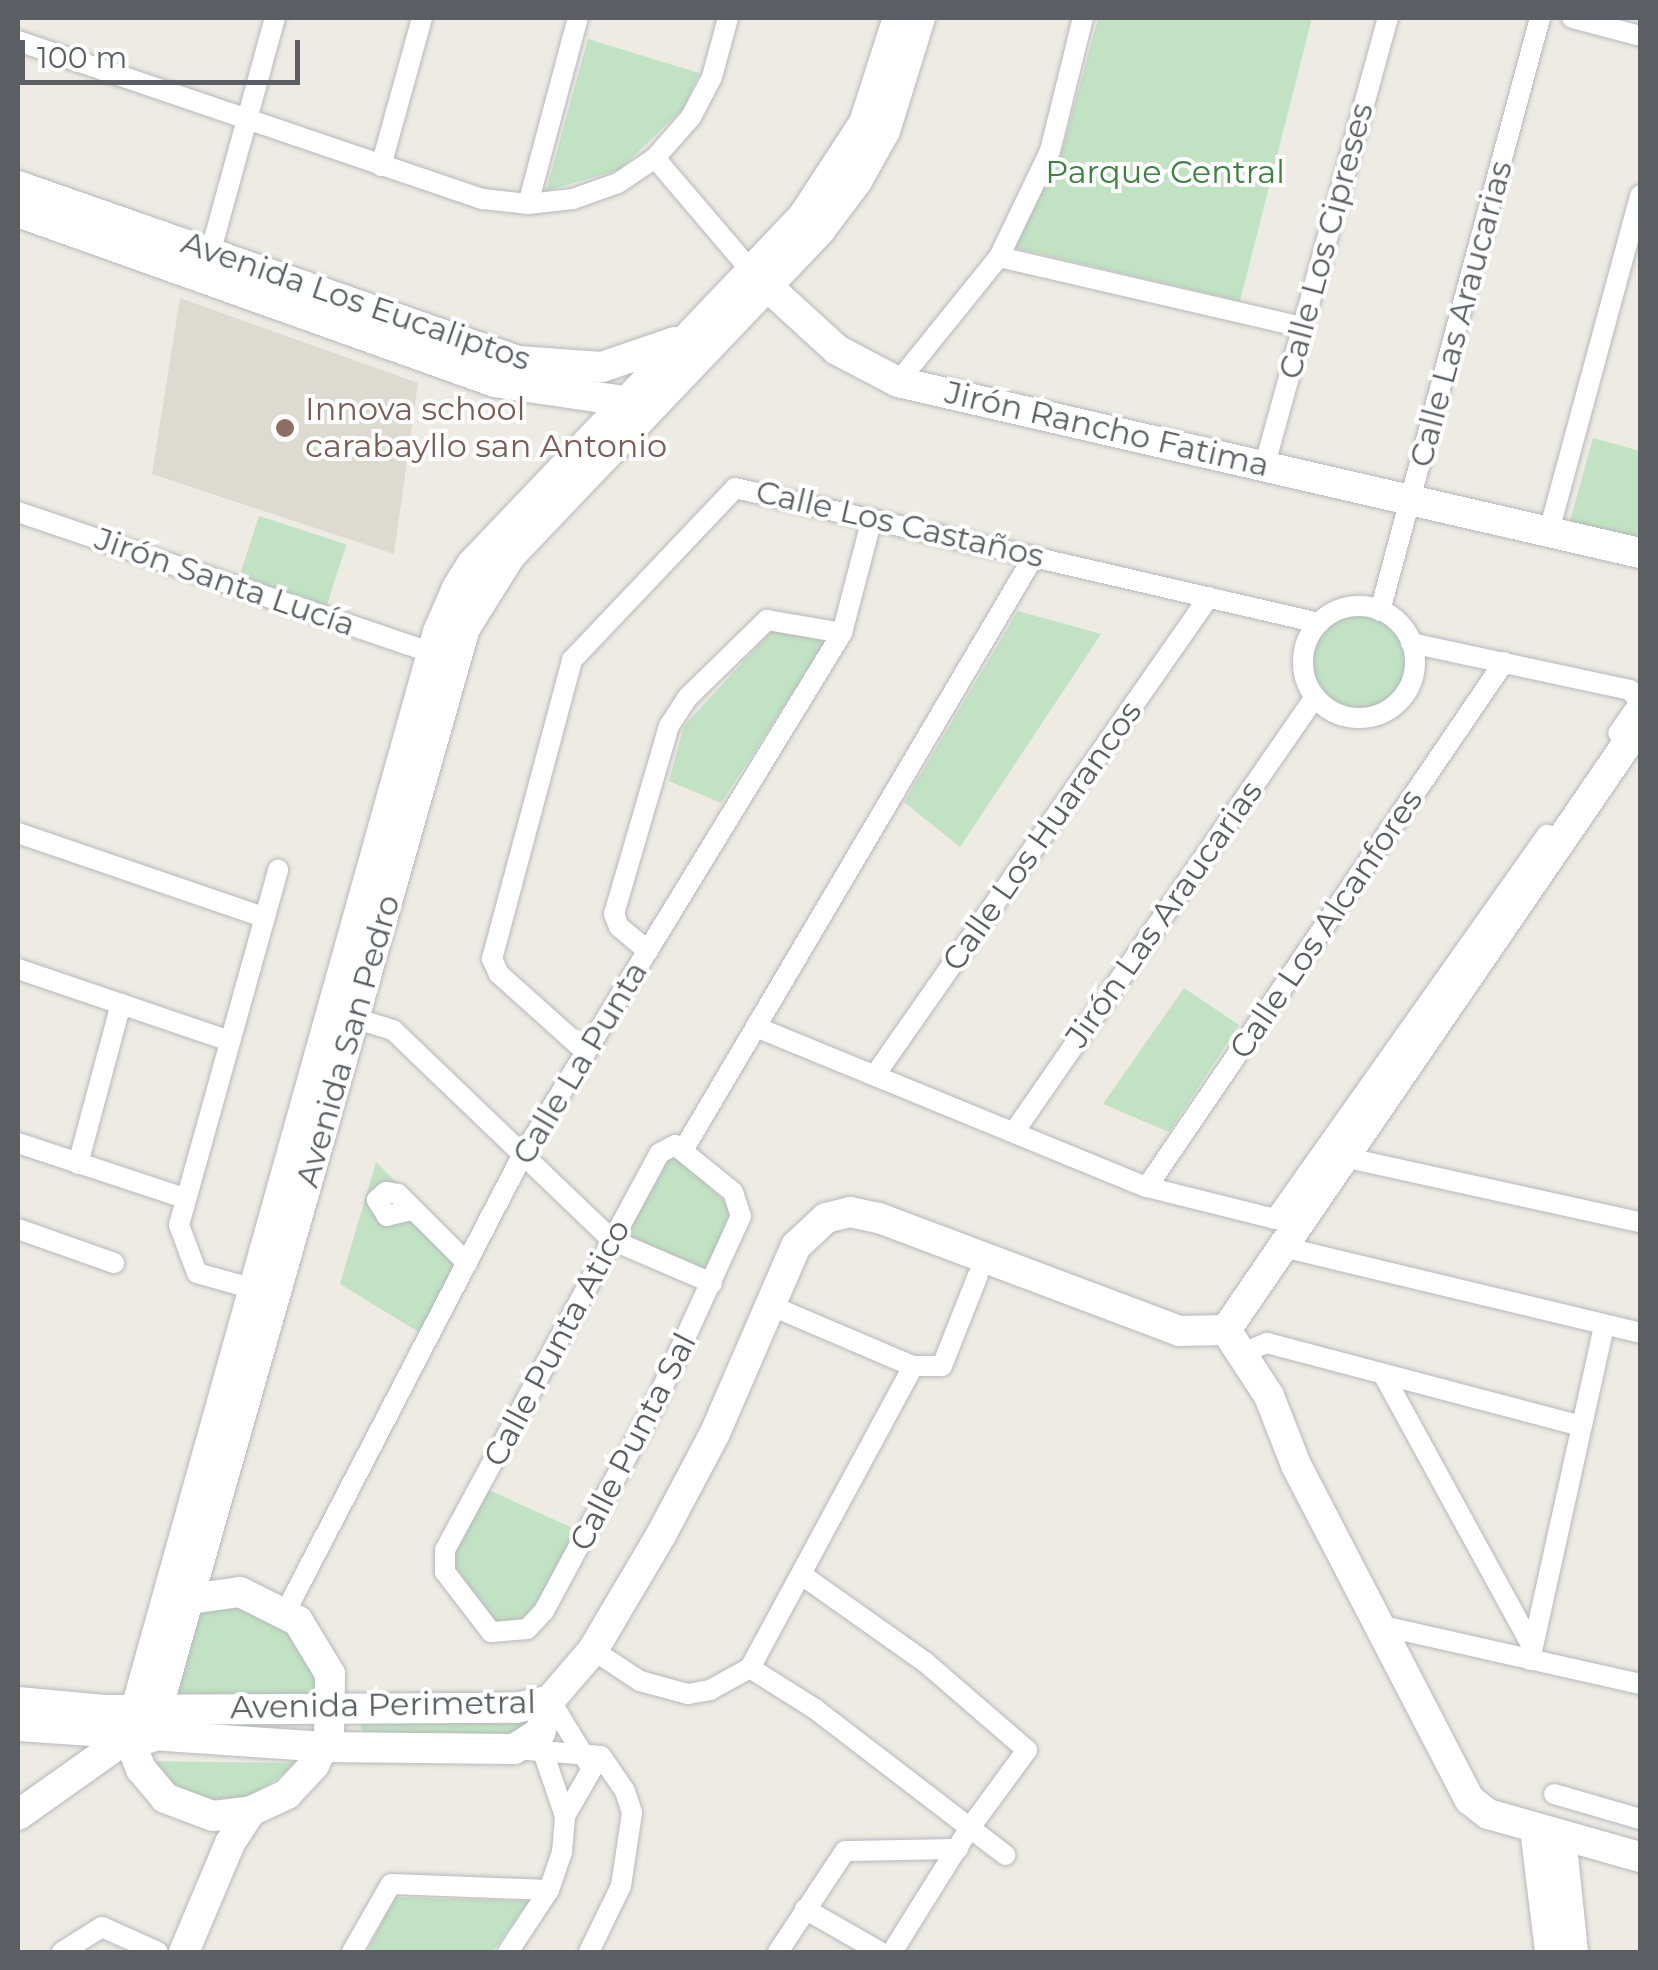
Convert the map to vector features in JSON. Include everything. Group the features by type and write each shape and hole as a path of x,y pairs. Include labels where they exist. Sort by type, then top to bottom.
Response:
{"street":[{"path":"211,250 275,18"},
{"path":"381,166 422,18"},
{"path":"528,204 578,18"},
{"path":"18,41 483,199 528,204 573,199 618,183 655,158 705,90 728,18"},
{"path":"641,403 696,331 759,280 856,138 883,76 898,18"},
{"path":"641,403 857,181 885,131 920,18"},
{"path":"898,382 999,257 1050,151 1083,18"},
{"name":"Calle Los Cipreses","path":"1264,464 1388,18"},
{"name":"Calle Las Araucarias","path":"1380,611 1540,18"},
{"path":"1572,18 1640,36"},
{"name":"Jirón Rancho Fatima","path":"655,158 759,280 837,350 898,382 1640,553"},
{"name":"Avenida Los Eucaliptos","path":"18,186 534,364 602,368 696,331"},
{"path":"1549,531 1640,194"},
{"name":"Avenida Los Eucaliptos","path":"18,212 495,382 641,403"},
{"path":"999,257 1302,327"},
{"name":"Avenida San Pedro","path":"179,1600 254,1289 344,1015 432,652 455,621 482,572 641,403"},
{"name":"Calle Los Castaños","path":"586,1052 499,974 492,959 572,660 735,488 1319,623"},
{"name":"Jirón Santa Lucía","path":"18,512 432,652"},
{"name":"Calle La Punta","path":"286,1611 521,1158 842,633 872,519"},
{"path":"684,1147 1034,556"},
{"name":"Calle Los Huarancos","path":"875,1075 1209,597"},
{"path":"756,1027 1147,1187 1264,1219 1284,1211 1640,702 1630,690 1411,644 1380,611 1352,607 1319,623 1303,656 1315,696 1352,718 1388,709 1411,680 1411,644"},
{"path":"648,951 619,927 614,914 668,726 687,698 767,620 842,633"},
{"name":"Avenida San Pedro","path":"143,1723 455,621"},
{"name":"Calle Los Alcanfores","path":"1147,1187 1504,662"},
{"name":"Jirón Las Araucarias","path":"1014,1132 1315,696"},
{"path":"1234,1342 1287,1248 1640,725"},
{"path":"18,833 264,917"},
{"path":"254,1289 198,1273 182,1246 184,1198 278,870"},
{"path":"18,969 229,1040"},
{"path":"78,1164 121,1004"},
{"path":"344,1015 392,1030 521,1158 612,1240 712,1284"},
{"path":"18,1143 184,1198"},
{"name":"Calle Punta Atico","path":"443,1556 660,1154 684,1147"},
{"name":"Calle Punta Sal","path":"443,1556 446,1572 482,1625 507,1635 526,1629 544,1611 591,1530 712,1284 741,1204 684,1147"},
{"path":"1348,1158 1640,1222"},
{"path":"412,1210 467,1263"},
{"path":"508,1952 549,1890 565,1816 590,1779 582,1750 550,1700 593,1650 716,1434 809,1229 850,1212 1179,1331 1234,1342 1268,1343 1581,1426"},
{"path":"18,1229 114,1263"},
{"path":"1287,1248 1640,1334"},
{"path":"772,1306 913,1366 942,1366 978,1275"},
{"path":"1531,1653 1604,1326"},
{"path":"1234,1342 1470,1800 1488,1814 1640,1856"},
{"path":"593,1650 640,1681 688,1694 710,1690 750,1668 913,1366"},
{"path":"1382,1374 1531,1653"},
{"path":"802,1575 1025,1744 1023,1759 968,1828 892,1952"},
{"path":"179,1600 240,1592 286,1611 318,1645 333,1705 324,1747 302,1781 251,1812 218,1867 184,1952"},
{"path":"1378,1625 1531,1653 1640,1684"},
{"path":"750,1668 816,1710 1005,1855"},
{"name":"Avenida Perimetral","path":"18,1702 324,1747 528,1749 540,1732 550,1700"},
{"name":"Avenida Perimetral","path":"32,1728 143,1723 333,1705 516,1708 550,1700"},
{"path":"18,1815 143,1723 152,1785 194,1812 251,1812"},
{"path":"32,1728 68,1757 58,1785"},
{"path":"565,1816 528,1749 582,1750 601,1756 632,1813 621,1886 589,1952"},
{"path":"1554,1794 1640,1819"},
{"path":"194,1812 218,1867"},
{"path":"1548,1832 1550,1952"},
{"path":"1548,1832 1573,1952"},
{"path":"778,1952 845,1851 958,1849"},
{"path":"352,1952 390,1884 549,1890"},
{"path":"805,1909 880,1952"},
{"path":"62,1952 102,1927 158,1952"}],"shaded area":[{"name":"Innova school carabayllo san Antonio","path":"180,298 418,383 394,554 152,474"}],"green space":[{"name":"Parque Central","path":"1098,18 1312,18 1240,301 1015,248 1064,144"},
{"path":"588,39 699,73 684,108 619,170 546,191"},
{"path":"1593,438 1640,451 1640,540 1570,521"},
{"path":"259,516 346,544 326,607 239,579"},
{"path":"1018,611 1101,634 960,847 904,802"},
{"path":"1359,616 1377,619 1392,630 1403,645 1403,681 1392,696 1377,707 1359,710 1341,707 1326,696 1315,681 1312,663 1315,645 1326,630 1341,619"},
{"path":"774,628 828,638 721,803 669,781 684,726"},
{"path":"1184,988 1239,1025 1169,1132 1103,1104"},
{"path":"676,1156 731,1207 706,1277 625,1235 665,1161"},
{"path":"376,1162 463,1249 422,1334 340,1284"},
{"path":"489,1490 581,1532 533,1611 519,1621 492,1623 449,1561"},
{"path":"229,1602 288,1627 312,1662 320,1695 173,1694 197,1605"},
{"path":"523,1719 525,1734 368,1734 361,1728 361,1721"},
{"path":"139,1761 299,1763 248,1799 207,1802 187,1797"},
{"path":"394,1897 529,1901 492,1952 367,1952"}],"place":[{"name":"Innova school carabayllo san Antonio","path":"285,428"}]}
